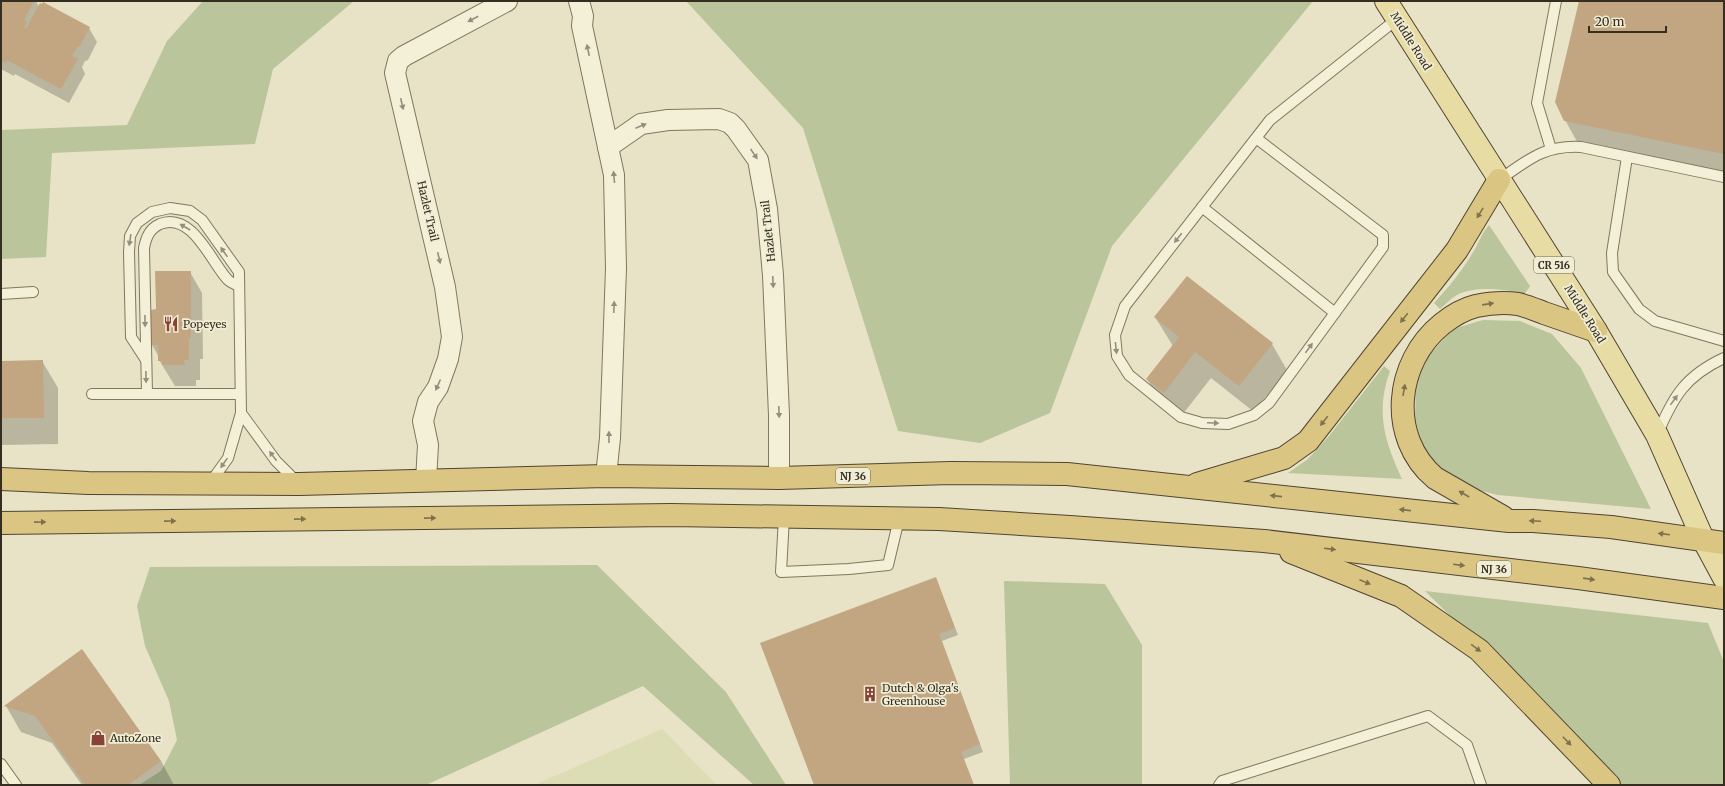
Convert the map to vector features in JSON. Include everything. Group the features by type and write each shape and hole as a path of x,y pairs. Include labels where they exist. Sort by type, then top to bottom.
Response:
{"highway":[{"path":"1186,487 1284,458 1308,441 1457,250 1500,180"},
{"path":"1509,521 1428,472 1413,450 1404,424 1402,397 1406,375 1418,350 1431,333 1452,316 1475,306 1500,303 1520,304 1596,331"},
{"name":"NJ 36","path":"1,479 88,483 299,484 606,476 779,478 951,473 1067,474 1509,521 1533,521 1611,527 1724,543"},
{"name":"NJ 36","path":"1,522 663,515 939,519 1062,526 1264,541 1578,578 1724,598"},
{"path":"1264,541 1401,596 1479,650 1609,785"}],"main road":[{"name":"Middle Road","path":"1392,10 1596,331 1657,435 1703,539 1724,578"}],"street":[{"name":"Hazlet Trail","path":"426,481 428,445 423,420 428,402 438,387 448,359 452,337 445,287 395,73 398,62 404,56 507,1"},
{"path":"579,1 583,16 582,26 614,175 616,268 609,429 610,438 606,476"},
{"name":"Hazlet Trail","path":"608,147 641,124 668,120 719,119 730,123 736,129 758,160 768,209 773,275 779,415 779,478"}],"lane":[{"path":"1551,149 1537,103 1556,1"},
{"path":"1256,138 1383,235 1383,247 1269,403 1254,415 1228,424 1202,423 1181,417 1129,375 1117,356 1115,335 1125,306 1270,120 1392,10"},
{"path":"1500,180 1530,159 1551,149 1567,146 1581,147 1627,156 1724,177"},
{"path":"1627,156 1612,253 1613,272 1639,309 1655,321 1724,341"},
{"path":"1202,208 1335,313"},
{"path":"146,360 131,337 129,241 132,232 142,218 152,212 163,209 184,210 195,214 206,226 239,272 241,413 228,458 209,484"},
{"path":"147,394 144,248 147,236 154,228 168,222 176,223 189,229 229,281 238,286"},
{"path":"1,294 33,292"},
{"path":"1657,435 1670,405 1690,378 1709,365 1724,358"},
{"path":"92,394 240,394"},
{"path":"241,413 276,461 299,484"},
{"path":"784,517 781,572 849,569 888,565 899,519"},
{"path":"1219,785 1222,781 1428,716 1467,745 1481,785"},
{"path":"1,764 16,785"}],"green space":[{"path":"203,1 354,1 273,69 255,144 52,153 46,257 1,259 1,130 127,125 167,41"},
{"path":"686,1 1313,1 1112,246 1050,413 980,443 898,431 803,128"},
{"path":"1489,225 1530,286 1524,295 1509,291 1490,289 1464,292 1454,297 1440,309 1434,303 1463,267"},
{"path":"1483,320 1520,321 1552,334 1581,368 1651,509 1498,495 1469,488 1444,473 1424,450 1415,420 1416,383 1430,354 1453,329"},
{"path":"1384,366 1390,371 1383,400 1384,426 1391,452 1402,479 1288,473 1308,459 1329,436"},
{"path":"597,565 726,692 786,785 754,785 643,686 426,785 139,785 161,771 177,740 169,701 145,646 137,606 150,567"},
{"path":"1004,581 1105,584 1142,645 1142,785 1010,785"},
{"path":"1425,591 1708,623 1724,662 1724,785 1622,785"},
{"path":"662,729 717,785 534,785"}],"building":[{"path":"1,1 34,1 24,20 27,22 24,28 26,29 40,3 42,4 43,2 90,27 80,46 77,47 72,56 78,59 61,89 7,60 6,63 1,60"},
{"path":"1579,1 1724,1 1724,154 1564,121 1555,102"},
{"name":"Popeyes","path":"155,271 191,271 191,338 189,338 189,360 184,360 185,365 162,365 162,361 158,361 158,345 151,345 151,310 156,309"},
{"path":"1187,276 1273,343 1239,386 1195,352 1164,393 1146,379 1179,337 1154,317"},
{"path":"43,360 44,418 1,418 1,361"},
{"name":"Dutch & Olga's Greenhouse","path":"936,577 955,628 939,634 980,744 961,752 974,785 814,785 760,643"},
{"name":"AutoZone","path":"82,649 161,761 128,785 85,785 35,716 4,706"}],"place":[{"name":"Popeyes","path":"171,324"},
{"name":"Dutch & Olga's Greenhouse","path":"870,694"},
{"name":"AutoZone","path":"98,738"}]}
